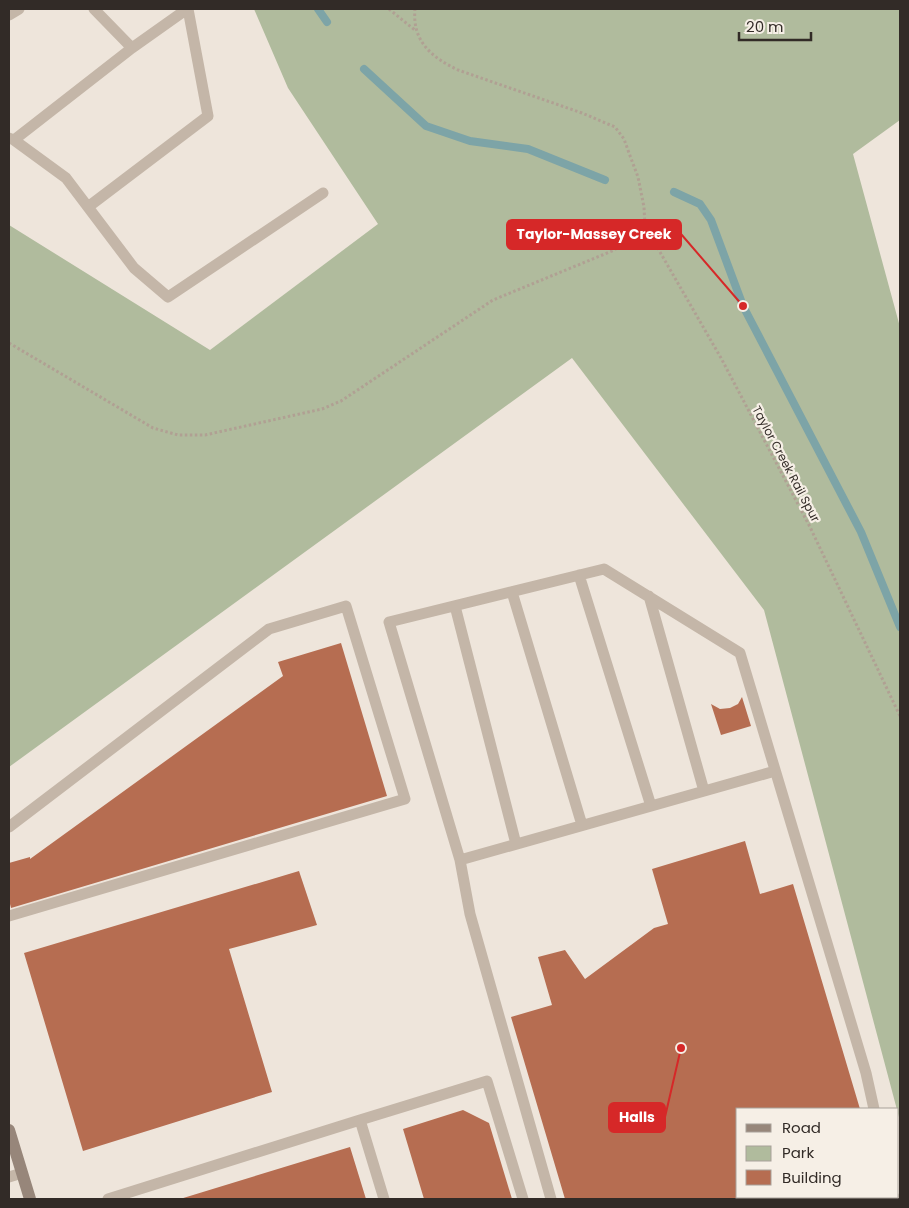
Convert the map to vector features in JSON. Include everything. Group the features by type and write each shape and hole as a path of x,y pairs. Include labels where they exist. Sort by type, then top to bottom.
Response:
{"street":[{"path":"9,1130 30,1199"}],"lane":[{"path":"9,15 19,9"},
{"path":"94,9 132,48"},
{"path":"88,207 208,116 188,9 132,48 11,139 66,178 134,268 168,297 323,193"},
{"path":"551,1199 470,914 460,860 389,622 604,569 740,653 863,1064 874,1108"},
{"path":"579,575 651,806"},
{"path":"512,592 582,825"},
{"path":"649,596 704,791"},
{"path":"9,827 269,629 346,606 405,799 9,916"},
{"path":"455,606 516,844"},
{"path":"460,860 775,772"},
{"path":"108,1199 487,1081 523,1199"},
{"path":"360,1120 384,1199"},
{"path":"9,1177 22,1173"}],"path":[{"path":"9,343 153,428 178,435 205,435 309,412 341,401 492,300 612,251 636,238 645,226 644,207 638,178 624,139 615,127 582,113 458,70 435,57 425,47 416,31 389,9"},
{"path":"414,9 416,31"},
{"name":"Taylor Creek Rail Spur","path":"645,226 720,358 810,527 900,716"}],"green space":[{"path":"254,9 900,9 900,120 853,154 900,327 900,1121 899,1108 897,1108 764,610 572,358 9,767 9,225 210,350 378,224 288,88"}],"building":[{"path":"341,643 387,796 11,908 9,900 9,863 30,857 30,859 283,676 278,662"},
{"path":"742,697 751,726 721,735 711,704 720,709 730,708 738,704"},
{"path":"745,841 760,894 793,884 860,1108 736,1108 736,1198 840,1199 565,1199 511,1017 552,1005 538,957 565,950 585,979 654,928 668,924 652,869"},
{"path":"299,871 317,925 229,949 272,1092 83,1151 24,953"},
{"path":"463,1110 489,1123 512,1199 424,1199 403,1129"},
{"path":"350,1147 366,1199 180,1199"}],"waterway":[{"path":"318,9 327,22"},
{"path":"364,69 426,126 470,141 528,149 605,180"},
{"path":"674,192 700,204 711,220 743,306 861,532 900,627"}],"place":[{"name":"Taylor-Massey Creek","path":"743,306"},
{"name":"Halls","path":"681,1048"}]}
